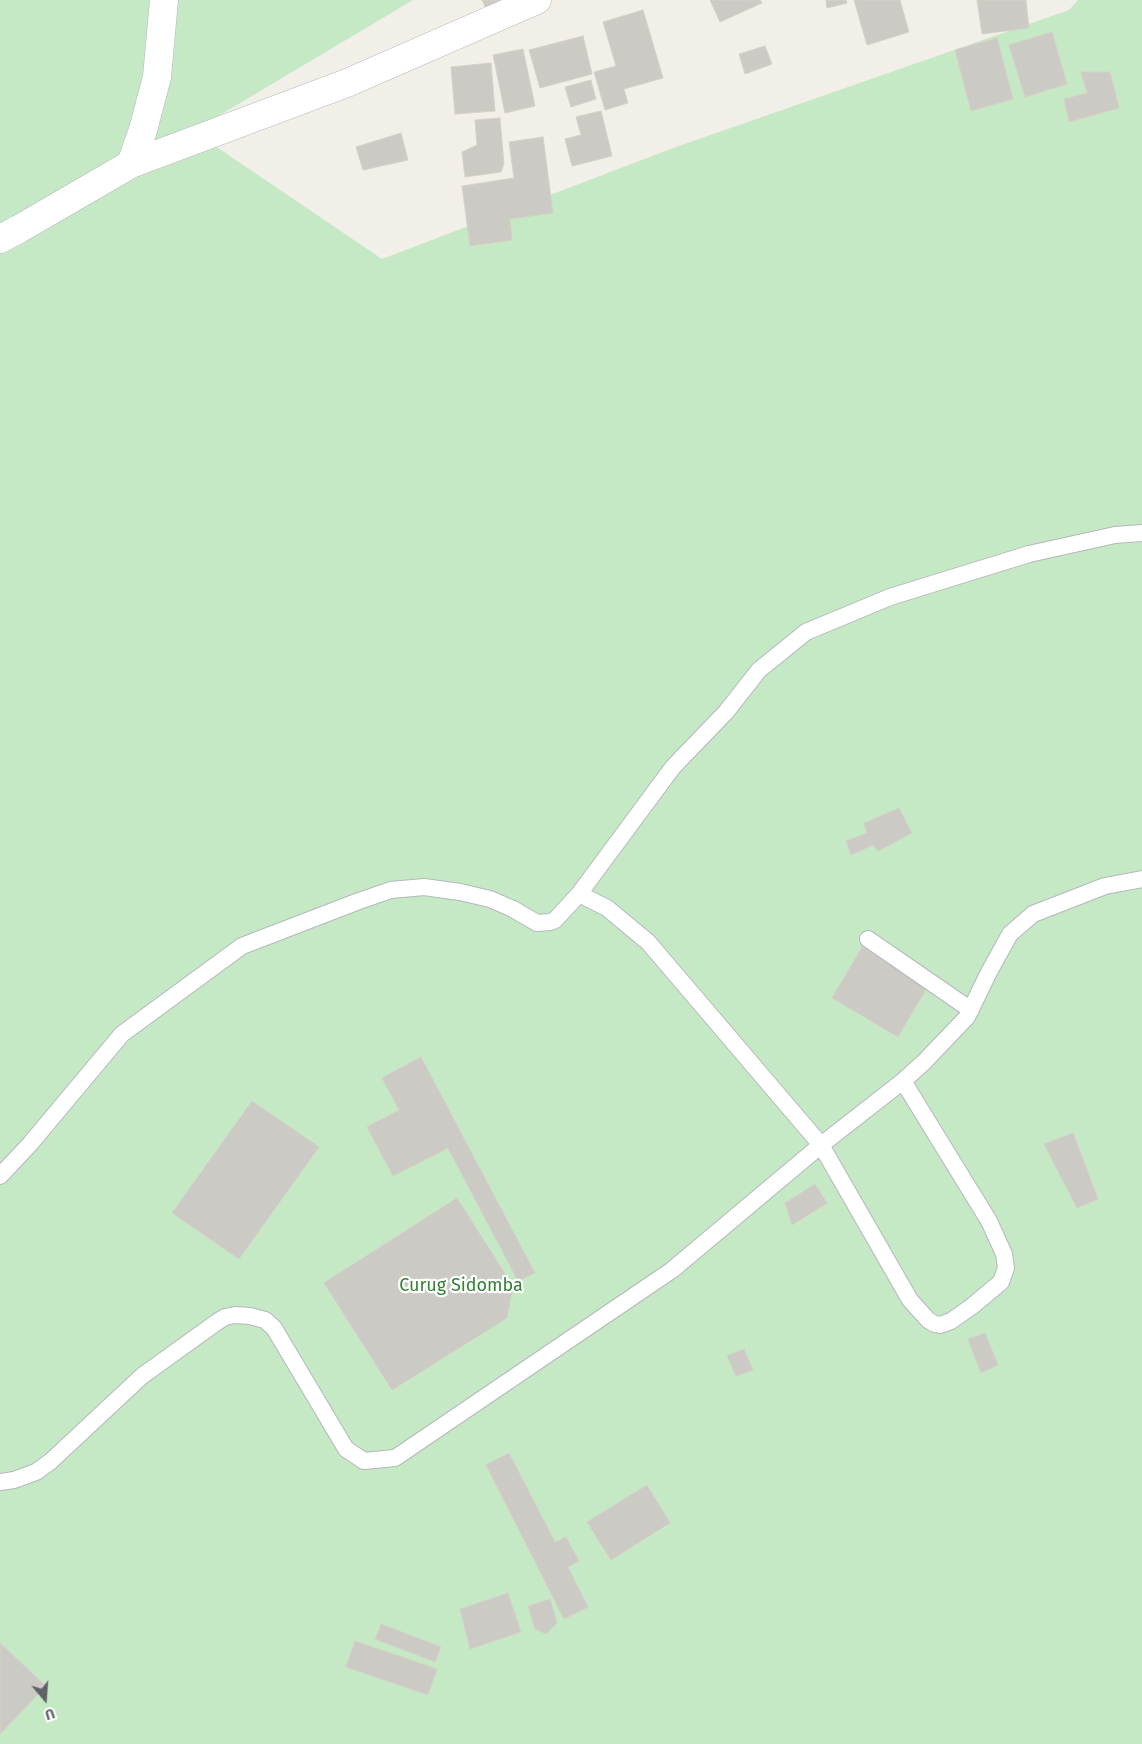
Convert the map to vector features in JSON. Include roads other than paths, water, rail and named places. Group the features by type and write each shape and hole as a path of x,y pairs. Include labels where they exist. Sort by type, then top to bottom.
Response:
{"street":[{"path":"131,164 143,130 157,77 164,0"},
{"path":"0,238 19,229 131,164 347,84 537,0"}],"lane":[{"path":"0,1176 30,1144 122,1034 242,946 391,890 424,887 460,892 490,899 513,909 537,923 555,920 579,894 673,767 726,712 759,670 806,632 890,597 1028,554 1115,535 1142,534"},
{"path":"0,1482 14,1480 36,1472 51,1461 142,1376 224,1317 235,1314 264,1320 274,1328 346,1449 364,1461 395,1458 672,1270 822,1145 903,1081 967,1017 1010,934 1033,914 1105,886 1142,879"},
{"path":"579,894 607,908 648,942 822,1145 910,1300 928,1320 940,1325 951,1321 971,1307 1001,1282 1006,1268 1004,1254 989,1221 903,1081"},
{"path":"868,939 971,1010"}],"park label":[{"name":"Curug Sidomba","path":"461,1286"}]}
